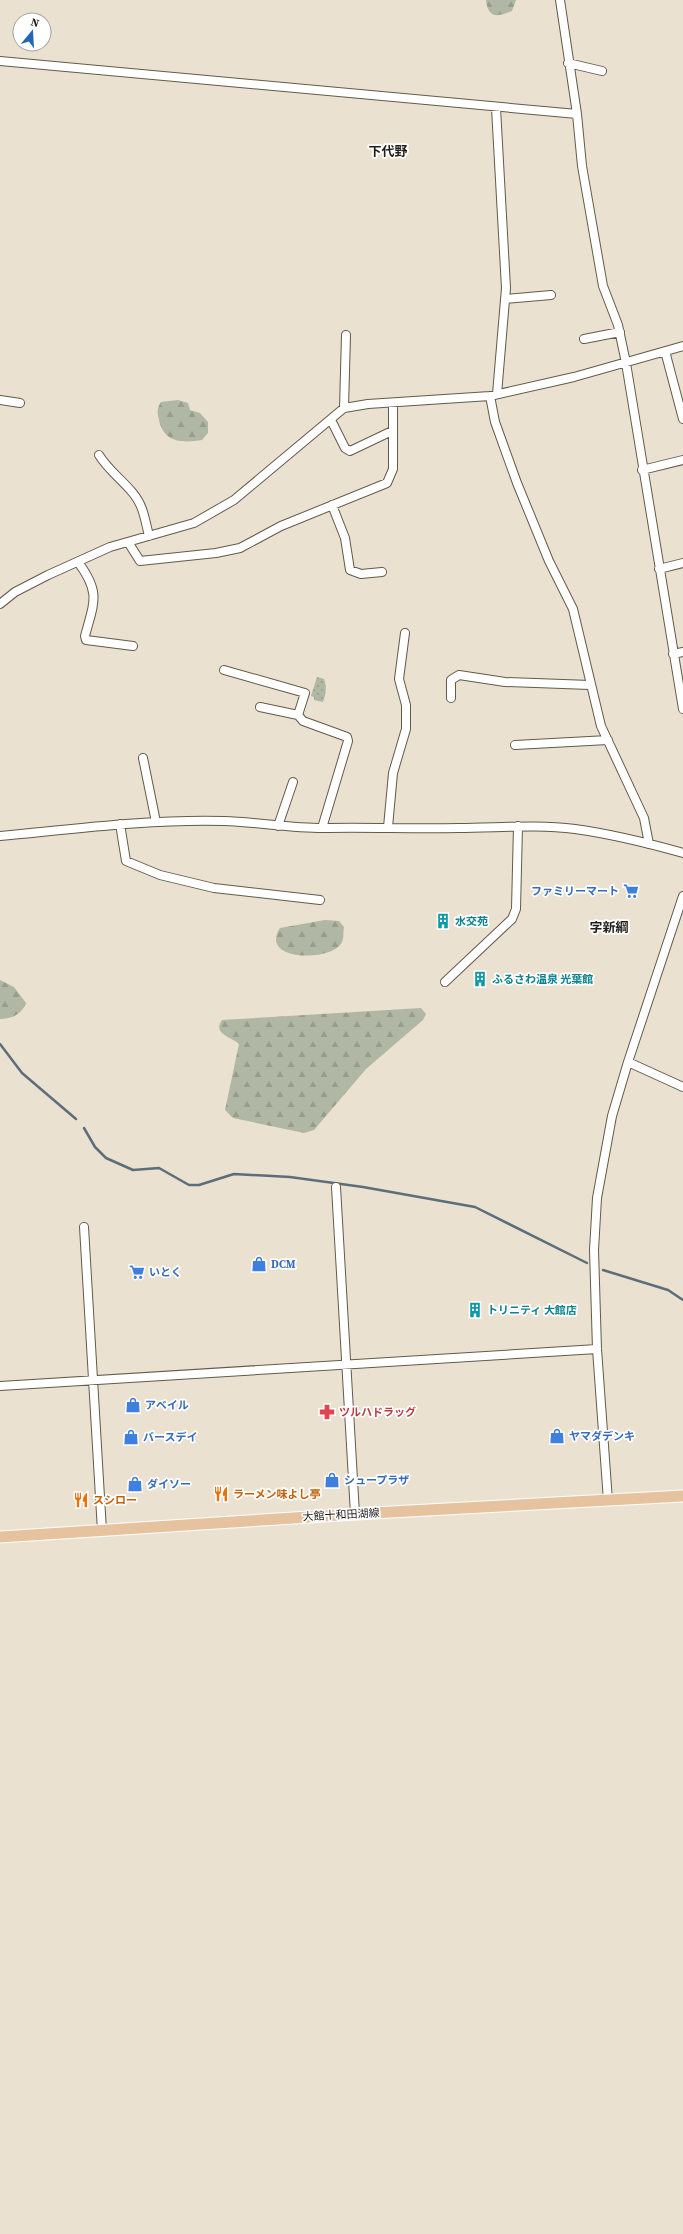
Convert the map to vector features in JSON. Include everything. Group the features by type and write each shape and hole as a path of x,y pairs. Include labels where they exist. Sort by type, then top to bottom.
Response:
{"main road":[{"name":"大館十和田湖線","path":"0,1537 355,1514 683,1496"}],"street":[{"path":"560,0 568,63 577,114 582,166 603,286 620,332 626,363 658,569 683,709"},
{"path":"0,61 496,108 577,114"},
{"path":"568,63 602,71"},
{"path":"496,108 503,211 505,299 494,395 495,422 517,483 549,561 573,608 590,685 601,726 644,818 649,844"},
{"path":"505,299 551,296"},
{"path":"584,339 620,332"},
{"path":"344,408 346,335"},
{"path":"0,604 22,588 110,547 194,523 234,500 344,408 361,404 494,395 626,363 683,346"},
{"path":"666,351 683,419"},
{"path":"0,400 20,404"},
{"path":"128,542 140,561 216,553 240,548 281,526 387,483 393,469 393,403"},
{"path":"331,420 345,448 350,451 392,431"},
{"path":"99,456 105,466 138,502 142,509 149,536"},
{"path":"642,470 683,460"},
{"path":"332,505 345,538 350,570 361,574 382,572"},
{"path":"78,562 90,578 94,589 93,611 85,636 86,640 133,646"},
{"path":"658,569 683,563"},
{"path":"388,827 393,773 406,729 406,705 400,679 405,632"},
{"path":"673,654 683,652"},
{"path":"224,670 305,693 298,714"},
{"path":"451,698 451,680 459,675 505,682 590,685"},
{"path":"260,706 298,714 303,721 348,737 322,828"},
{"path":"515,745 608,740"},
{"path":"143,758 156,822"},
{"path":"278,826 293,782"},
{"path":"0,836 120,824 156,822 225,821 322,828 459,828 518,826 575,829 649,844 683,853"},
{"path":"120,824 126,861 160,875 214,888 320,900"},
{"path":"445,982 512,918 516,909 518,826"},
{"path":"608,1501 597,1349 594,1250 597,1198 612,1116 628,1062 683,896"},
{"path":"628,1062 683,1087"},
{"path":"336,1187 355,1514"},
{"path":"84,1227 102,1531"},
{"path":"0,1386 597,1349"}],"green space":[{"path":"486,0 516,0 512,11 494,15 489,11"},
{"path":"178,400 188,403 190,410 200,413 208,422 208,433 202,440 175,440 161,428 158,413 161,402"},
{"path":"317,677 324,679 326,685 323,702 314,700 314,697 311,696"},
{"path":"325,920 339,921 344,927 343,940 336,949 326,953 300,955 288,953 279,947 276,939 280,928"},
{"path":"0,980 14,987 26,1003 19,1013 4,1019 0,1019"},
{"path":"421,1008 426,1014 423,1020 366,1069 314,1130 304,1133 233,1118 225,1110 239,1044 221,1032 219,1029 222,1020"}],"waterway":[{"path":"0,1044 22,1073 76,1119"},
{"path":"84,1128 95,1147 106,1158 133,1170 159,1168 189,1185 199,1185 234,1174 290,1177 363,1187 475,1207 587,1263"},
{"path":"603,1270 668,1290 683,1300"}],"place":[{"name":"ファミリーマート","path":"631,891"},
{"name":"水交苑","path":"443,921"},
{"name":"ふるさわ温泉 光葉館","path":"480,979"},
{"name":"DCM","path":"259,1264"},
{"name":"いとく","path":"137,1272"},
{"name":"トリニティ 大館店","path":"475,1310"},
{"name":"アベイル","path":"133,1405"},
{"name":"ツルハドラッグ","path":"327,1412"},
{"name":"ヤマダデンキ","path":"557,1436"},
{"name":"バースデイ","path":"131,1437"},
{"name":"シュープラザ","path":"332,1480"},
{"name":"ダイソー","path":"135,1484"},
{"name":"ラーメン味よし亭","path":"221,1494"},
{"name":"スシロー","path":"81,1500"}],"district":[{"name":"下代野","path":"388,151"},
{"name":"字新綱","path":"609,927"}]}
